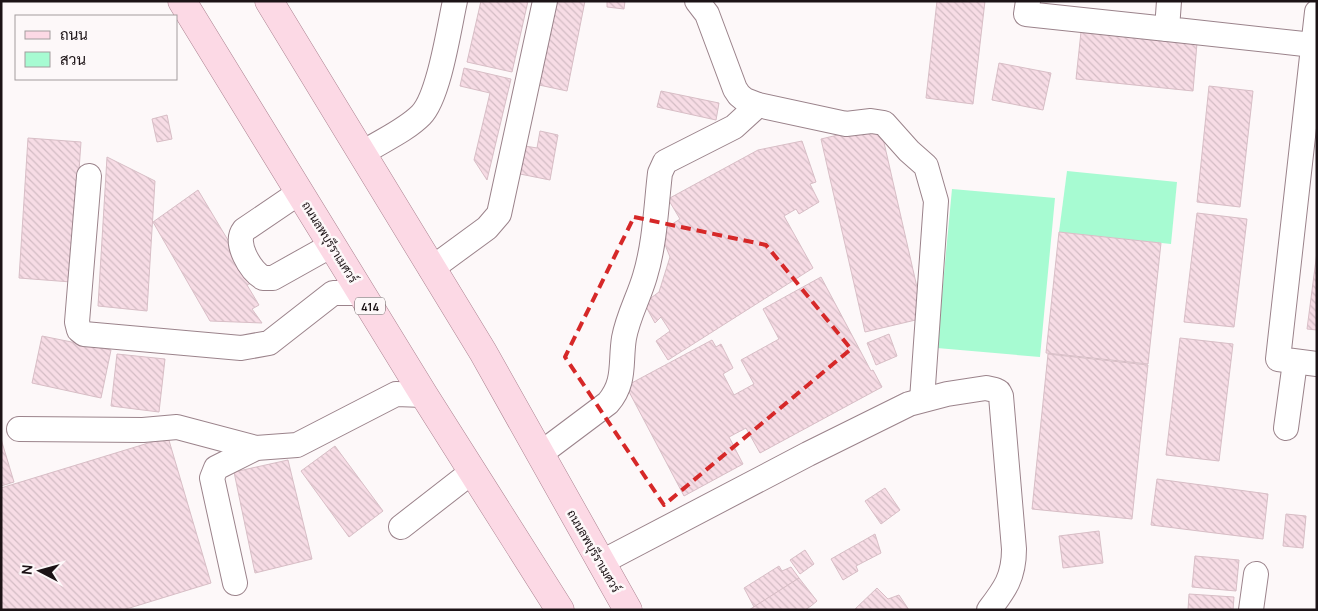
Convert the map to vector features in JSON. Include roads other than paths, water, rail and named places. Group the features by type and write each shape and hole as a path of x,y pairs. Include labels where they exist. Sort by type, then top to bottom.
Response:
{"main road":[{"name":"ถนนลพบุรีราเมศวร์","path":"182,1 424,395 560,610"},
{"name":"ถนนลพบุรีราเมศวร์","path":"269,1 483,352 628,610"}],"street":[{"path":"363,153 414,121 430,103 436,86 455,1"},
{"path":"431,269 487,228 499,214 545,1"},
{"path":"1028,1 1026,14 1313,45"},
{"path":"1167,29 1169,1"},
{"path":"699,2 707,14 738,94 745,100 758,105 846,124 871,121 884,123 909,151 926,166 936,201 922,400"},
{"path":"1286,428 1306,363 1278,360 1313,73 1313,45 1317,12"},
{"path":"540,454 608,403 617,393 621,381 624,336 646,276 660,173 665,162 734,127 758,105"},
{"path":"89,176 76,322 79,330 84,334 241,348 269,343 333,293 362,293"},
{"path":"300,192 241,233 240,246 254,271 262,278 273,278 332,245"},
{"path":"600,563 808,454 909,404 947,394 986,388 999,392 1001,396 1014,564 1005,590 989,610"},
{"path":"19,429 143,430 177,427 256,448 297,445 396,394 424,395"},
{"path":"235,583 212,478 216,468 256,448"},
{"path":"401,527 473,471"},
{"path":"1251,610 1256,574"}]}
